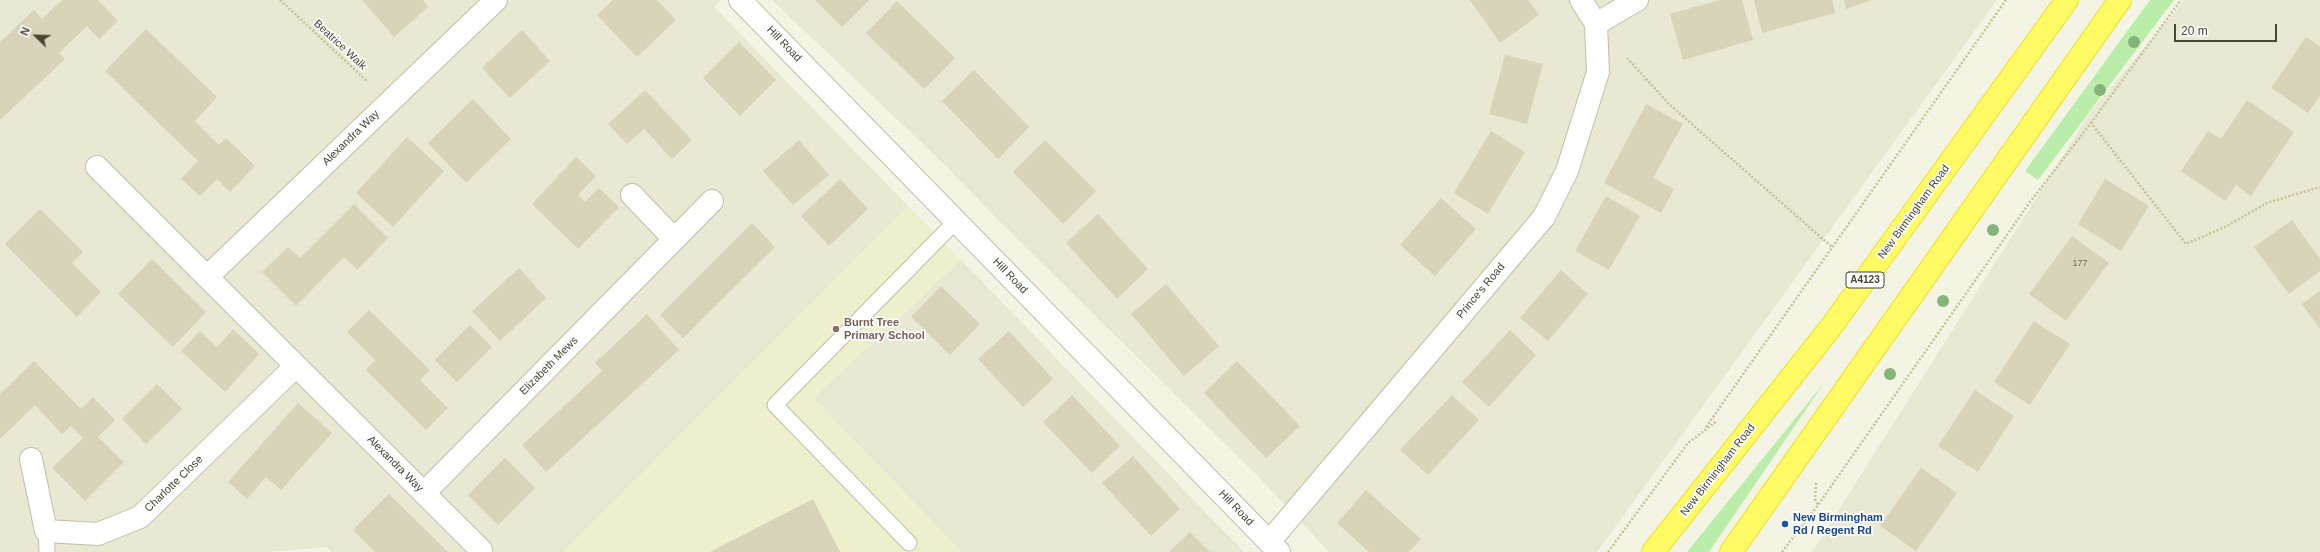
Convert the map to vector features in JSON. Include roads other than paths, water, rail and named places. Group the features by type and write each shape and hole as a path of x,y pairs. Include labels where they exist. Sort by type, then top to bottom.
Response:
{"highway":[{"name":"New Birmingham Road","path":"1653,552 1831,327 2066,0"},
{"path":"1731,552 2120,0"}],"street":[{"name":"Alexandra Way","path":"207,277 496,0"},
{"name":"Hill Road","path":"740,0 1274,547"},
{"name":"Prince's Road","path":"1274,547 1544,217 1567,171 1598,72 1596,24 1581,0"},
{"path":"1596,24 1638,0"},
{"name":"Alexandra Way","path":"98,167 481,550"},
{"path":"632,195 674,239"},
{"name":"Elizabeth Mews","path":"424,493 712,201"},
{"name":"Charlotte Close","path":"30,459 46,542 98,534 140,516 296,366"}],"lane":[{"path":"909,543 775,405 956,221"}],"place":[{"name":"Burnt Tree Primary School","path":"836,329"},
{"name":"New Birmingham Rd / Regent Rd","path":"1785,524"}]}
